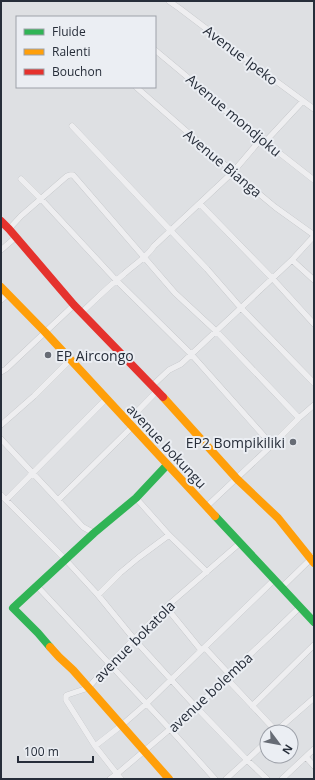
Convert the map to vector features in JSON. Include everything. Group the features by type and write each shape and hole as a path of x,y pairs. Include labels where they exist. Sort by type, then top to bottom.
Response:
{"street":[{"name":"Avenue Ipeko","path":"169,1 314,109"},
{"path":"179,8 182,1"},
{"name":"Avenue mondjoku","path":"156,51 217,104 314,180"},
{"name":"Avenue Bianga","path":"137,88 233,172 314,236"},
{"path":"82,312 172,231 303,101"},
{"path":"72,126 172,231 241,308 314,383"},
{"path":"9,228 67,176 73,175 175,293 216,331 299,418"},
{"path":"21,179 116,280 191,354 272,446"},
{"path":"200,204 273,279 314,324"},
{"path":"1,221 9,228 74,305 156,388 237,479 278,518 313,560 282,587"},
{"path":"58,500 130,425 169,370 181,364 273,279 314,236"},
{"path":"1,250 16,237"},
{"path":"292,260 314,280"},
{"name":"avenue bokungu","path":"1,287 45,332 314,622"},
{"path":"1,300 8,294"},
{"path":"1,372 74,305"},
{"path":"1,425 34,396 70,360"},
{"path":"6,500 106,399"},
{"path":"206,507 314,405"},
{"path":"1,439 83,526 94,532"},
{"path":"167,465 136,498 94,532 13,608 73,670 168,779"},
{"path":"1,495 65,559 98,595 134,639 196,707 267,779"},
{"path":"136,498 169,535 207,572"},
{"path":"98,595 120,573 169,535"},
{"name":"avenue bokatola","path":"122,779 94,746 65,698 67,695 88,688 109,664 166,608 240,543"},
{"path":"94,746 122,725 146,704 274,580"},
{"path":"37,586 215,779"},
{"name":"avenue bolemba","path":"117,774 196,707 300,607"},
{"path":"166,608 203,649 230,675 229,681 269,724"},
{"path":"252,706 314,645"},
{"path":"285,724 314,698"},
{"path":"226,779 259,748"},
{"path":"282,779 314,749"},
{"path":"306,757 314,766"},
{"path":"110,779 117,774"}],"traffic: fast":[{"path":"50,647 13,608 94,533 136,498 167,465"},
{"path":"215,516 314,622"}],"traffic: slow":[{"path":"1,287 45,332 215,516"},
{"path":"163,397 237,479 278,518 314,563"},
{"path":"50,647 73,670 169,779"}],"traffic: jam":[{"path":"1,221 74,305 163,397"}],"place":[{"name":"EP Aircongo","path":"48,355"},
{"name":"EP2 Bompikiliki","path":"293,442"}]}
